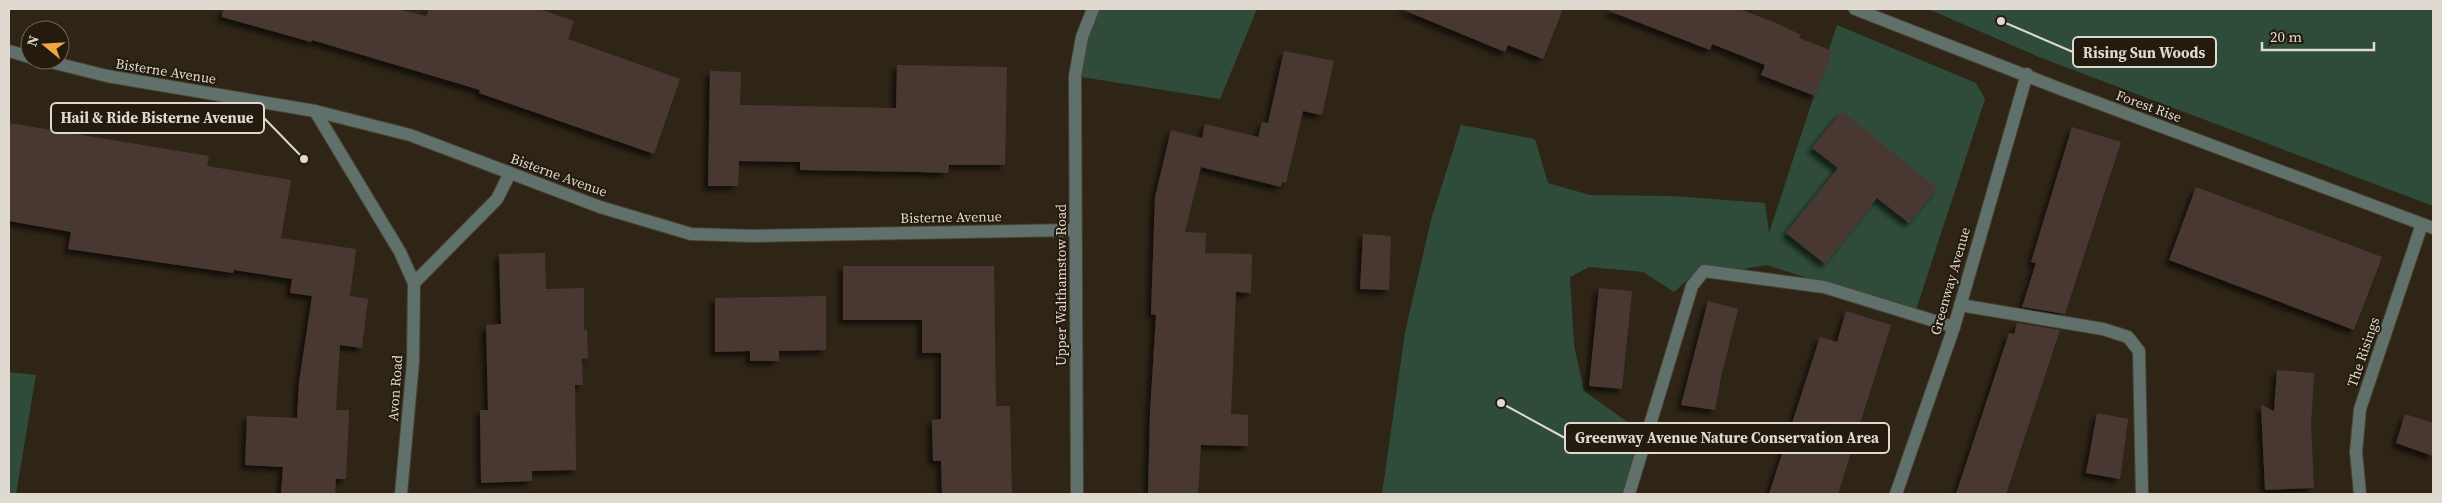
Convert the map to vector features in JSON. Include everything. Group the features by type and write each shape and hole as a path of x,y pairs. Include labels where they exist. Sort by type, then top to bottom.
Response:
{"street":[{"name":"Upper Walthamstow Road","path":"1077,494 1075,76 1082,37 1092,9"},
{"name":"Forest Rise","path":"1855,9 2428,226"},
{"name":"Bisterne Avenue","path":"70,67 107,76 315,111 410,135 600,207 692,234 755,236 1075,230"},
{"name":"Greenway Avenue","path":"1896,494 1954,327 2027,74"},
{"name":"Avon Road","path":"315,111 400,252 414,283 414,362 401,494"},
{"path":"414,283 497,199 510,173"},
{"name":"The Risings","path":"2360,494 2356,452 2360,410 2428,226"},
{"path":"1629,494 1692,286 1704,271 1824,287 1954,327"},
{"path":"1960,304 2103,329 2128,337 2140,352 2142,494"}],"green space":[{"path":"1093,9 1257,9 1220,99 1075,76"},
{"path":"1928,9 2433,9 2433,206 2039,57"},
{"path":"1837,25 1976,83 1985,99 1915,313 1767,265 1737,270 1701,268 1674,292 1643,272 1589,267 1570,277 1574,345 1584,391 1640,431 1635,494 1382,494 1405,332 1431,220 1461,125 1535,139 1548,183 1590,195 1672,196 1765,203 1769,233"},
{"path":"9,372 36,375 16,494 9,494"}],"building":[{"path":"223,9 398,9 426,16 429,9 539,9 574,21 568,39 680,79 654,154 479,93 480,90 312,40 311,42 222,17"},
{"path":"1401,9 1563,9 1543,59 1508,45 1505,52"},
{"path":"1610,9 1739,9 1776,23 1801,35 1799,38 1832,51 1815,96 1761,75 1765,65 1712,44 1710,50 1609,11"},
{"path":"1284,51 1334,61 1322,115 1303,111 1286,183 1282,182 1281,187 1201,167 1185,232 1206,233 1205,253 1252,254 1251,293 1236,292 1231,414 1248,415 1248,446 1201,445 1198,494 1148,494 1150,413 1156,315 1151,314 1155,197 1171,130 1202,138 1205,124 1258,137 1262,122 1268,123"},
{"path":"897,65 1007,67 1005,165 949,165 948,173 800,170 800,162 739,161 738,186 708,186 710,71 741,72 740,105 896,108"},
{"path":"1842,111 1937,188 1909,223 1877,198 1825,264 1786,233 1838,168 1812,148"},
{"path":"9,123 209,156 207,166 291,180 281,238 356,249 350,296 368,299 362,348 340,345 336,410 349,410 346,479 336,479 335,494 281,494 283,467 245,465 247,416 297,418 299,382 312,296 290,293 292,279 234,270 233,273 68,249 71,232 9,221"},
{"path":"2072,127 2121,142 2065,314 2022,307 2036,263 2031,262"},
{"path":"2196,187 2382,257 2354,330 2169,260"},
{"path":"1363,234 1391,236 1389,290 1360,289"},
{"path":"545,253 546,289 584,288 584,330 587,330 588,358 582,359 583,385 575,385 576,470 532,471 532,481 481,483 480,410 488,410 486,325 501,324 499,254"},
{"path":"843,266 994,266 996,406 1010,406 1012,494 942,494 941,461 933,461 932,420 941,419 941,353 922,353 922,320 843,320"},
{"path":"1599,288 1632,291 1622,389 1589,386"},
{"path":"826,296 826,350 779,351 779,361 750,361 750,351 715,352 715,298"},
{"path":"1708,301 1738,309 1715,410 1681,405"},
{"path":"1846,311 1891,325 1838,494 1769,494 1820,337 1837,342"},
{"path":"2017,323 2060,330 2006,494 1956,494 2009,333 2014,334"},
{"path":"2277,370 2314,373 2311,426 2314,488 2265,490 2261,405 2274,411"},
{"path":"2097,413 2128,419 2120,479 2086,473"},
{"path":"2405,414 2433,423 2433,456 2396,443"}],"place":[{"name":"Rising Sun Woods","path":"2001,21"},
{"name":"Hail & Ride Bisterne Avenue","path":"304,159"},
{"name":"Greenway Avenue Nature Conservation Area","path":"1501,403"}]}
